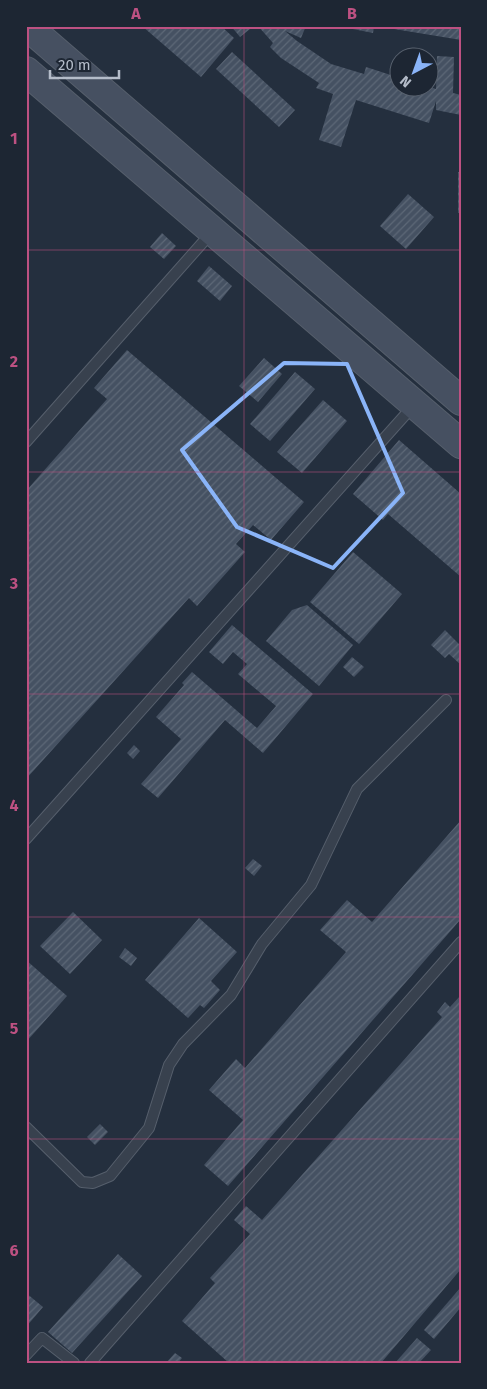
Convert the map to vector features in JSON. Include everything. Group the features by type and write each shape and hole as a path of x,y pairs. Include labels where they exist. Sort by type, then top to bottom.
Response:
{"main road":[{"path":"28,26 461,401"},
{"path":"26,71 461,444"}],"lane":[{"path":"26,442 213,231"},
{"path":"26,839 415,404"},
{"path":"26,1127 82,1182 93,1184 110,1176 149,1128 169,1065 183,1044 231,995 262,944 310,885 357,789 446,700"},
{"path":"90,1363 461,942"},
{"path":"26,1355 42,1338 74,1363"}],"highlighted area":[{"path":"284,363 347,364 403,493 333,568 237,527 182,450"}],"building":[{"path":"142,26 221,26 234,38 201,77"},
{"path":"231,26 248,26 250,29 240,37"},
{"path":"258,26 306,26 301,38 285,31 331,64 364,74 366,67 390,75 390,98 440,98 440,56 454,57 453,93 461,95 461,115 436,110 436,101 429,123 356,100 341,147 319,140 333,94 316,88 319,83 281,58 270,47 273,43"},
{"path":"338,26 374,26 373,33"},
{"path":"461,26 461,40 382,27"},
{"path":"232,52 295,110 279,127 216,69"},
{"path":"458,172 461,172 461,213 458,213"},
{"path":"408,194 434,217 406,249 380,226"},
{"path":"162,233 176,246 164,259 150,247"},
{"path":"209,266 232,286 220,301 197,281"},
{"path":"127,350 304,502 271,540 253,525 236,544 245,552 197,606 189,598 26,779 26,491 107,399 94,388"},
{"path":"264,358 282,374 258,402 239,386"},
{"path":"295,372 315,389 270,441 250,424"},
{"path":"323,400 347,421 302,473 277,452"},
{"path":"399,440 461,494 461,577 388,514 383,520 353,494"},
{"path":"353,552 402,594 359,644 310,602"},
{"path":"307,605 353,645 319,686 266,641 292,610"},
{"path":"232,625 313,694 263,753 225,720 158,798 141,784 181,739 156,717 184,685 182,683 192,672 257,728 276,706 238,674 247,664 233,652 223,664 209,652"},
{"path":"445,630 459,644 461,642 461,665 449,654 445,658 431,645"},
{"path":"352,657 364,667 354,677 343,667"},
{"path":"134,745 140,751 133,759 127,753"},
{"path":"461,820 461,919 228,1186 204,1165 243,1120 209,1090 236,1059 245,1068 346,952 320,930 347,900 372,922"},
{"path":"253,859 262,866 254,876 245,868"},
{"path":"73,912 102,940 70,974 40,946"},
{"path":"199,918 237,952 211,981 220,990 204,1008 200,1005 188,1018 145,980"},
{"path":"125,948 137,958 131,966 119,957"},
{"path":"26,960 67,996 26,1042"},
{"path":"461,995 461,1269 381,1363 229,1363 182,1321 215,1283 210,1278 250,1234 234,1220 246,1206 262,1220 442,1017 437,1012 445,1002 450,1007"},
{"path":"100,1124 108,1132 95,1145 87,1137"},
{"path":"118,1254 142,1276 72,1353 48,1332"},
{"path":"461,1287 461,1307 434,1339 424,1330"},
{"path":"26,1293 43,1307 26,1327"},
{"path":"417,1338 431,1350 419,1363 395,1363"},
{"path":"175,1353 182,1358 178,1363 166,1363"}]}
